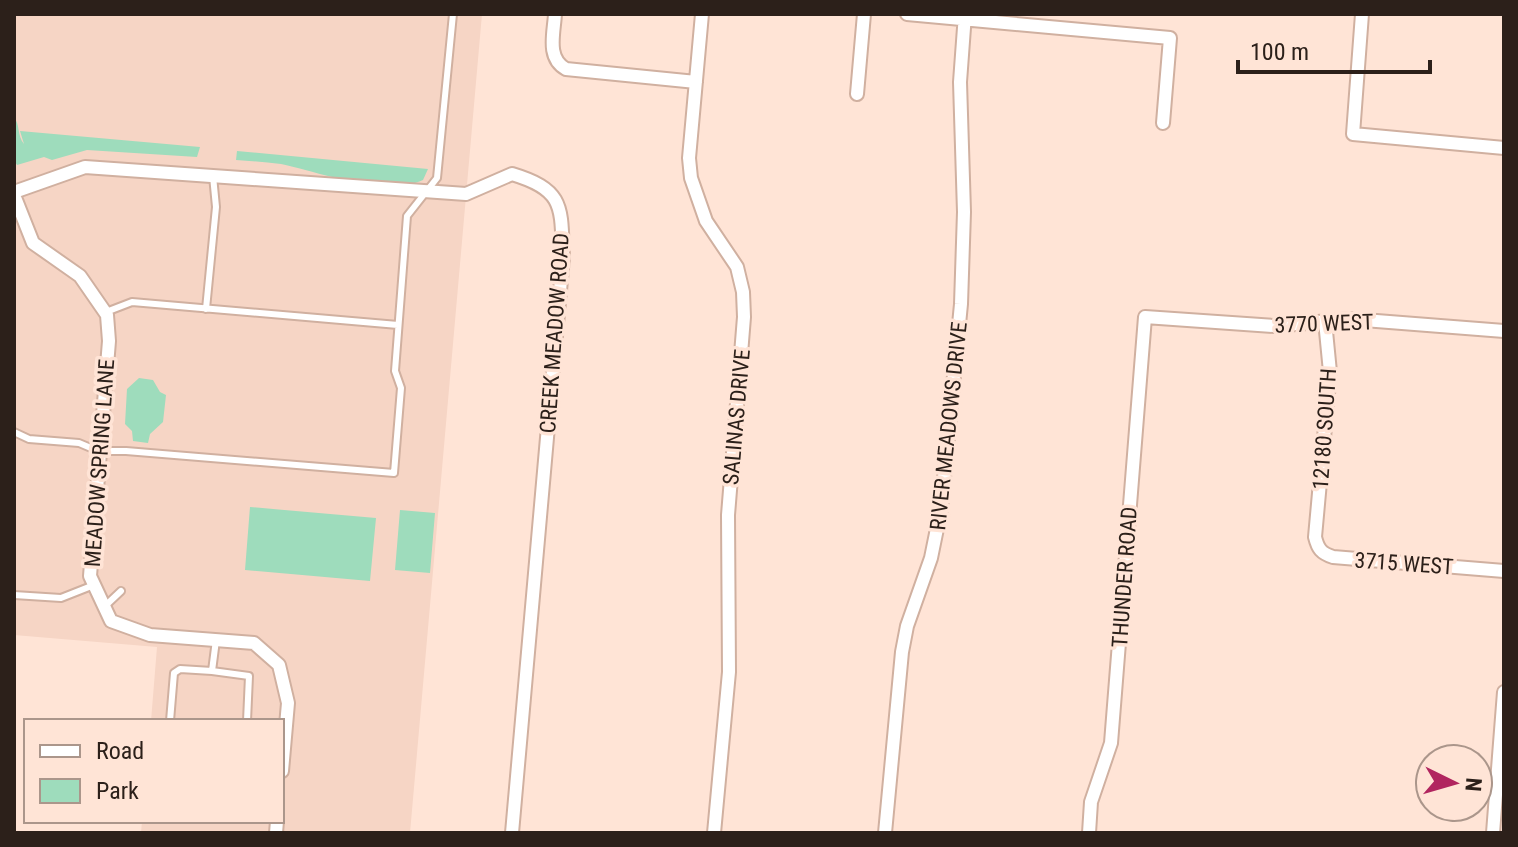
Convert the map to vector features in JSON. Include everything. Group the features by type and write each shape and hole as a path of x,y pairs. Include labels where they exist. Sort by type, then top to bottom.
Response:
{"street":[{"path":"555,14 552,51 558,64 566,69 696,82"},
{"name":"SALINAS DRIVE","path":"702,14 689,158 691,178 706,221 737,267 743,292 744,317 728,515 729,672 714,833"},
{"path":"857,94 864,14"},
{"path":"907,14 1170,38 1163,123"},
{"path":"1362,14 1353,134 1504,148"},
{"name":"RIVER MEADOWS DRIVE","path":"885,833 902,652 907,626 931,558 943,493 961,304 964,212 960,82 965,17"},
{"name":"CREEK MEADOW ROAD","path":"14,194 85,167 466,194 512,174 541,183 561,210 563,257 512,833"},
{"path":"14,194 33,243 80,276 106,312"},
{"name":"MEADOW SPRING LANE","path":"106,312 109,341 90,576 111,621 150,635 254,643 279,665 288,703 284,748"},
{"name":"3770 WEST","path":"1145,317 1274,326 1351,319 1504,331"},
{"name":"THUNDER ROAD","path":"1089,833 1091,802 1111,743 1145,317"},
{"name":"12180 SOUTH","path":"1315,537 1330,372 1325,321"},
{"name":"3715 WEST","path":"1315,537 1318,548 1333,557 1504,571"},
{"path":"1493,833 1504,692"}],"lane":[{"path":"14,432 29,439 79,443 98,451 394,473 401,388 395,371 407,216 437,178 453,14"},
{"path":"206,309 216,207 213,176"},
{"path":"106,312 132,302 398,325"},
{"path":"14,595 61,598 94,585"},
{"path":"104,607 121,591"},
{"path":"212,671 216,640"},
{"path":"170,719 174,673 180,669 249,676 247,719"}],"shaded area":[{"path":"14,14 482,14 410,833 141,833 142,823 284,823 284,719 151,719 157,647 14,635"}],"green space":[{"path":"14,118 24,144 20,131 200,147 197,157 87,150 52,160 44,157 17,165 14,160"},
{"path":"237,151 428,169 423,180 408,185 372,185 281,164 236,160"},
{"path":"139,378 153,380 160,392 166,395 163,422 150,434 148,443 133,441 132,431 125,424 127,389"},
{"path":"250,507 376,518 370,581 245,570"},
{"path":"400,510 435,513 430,573 395,570"}]}
